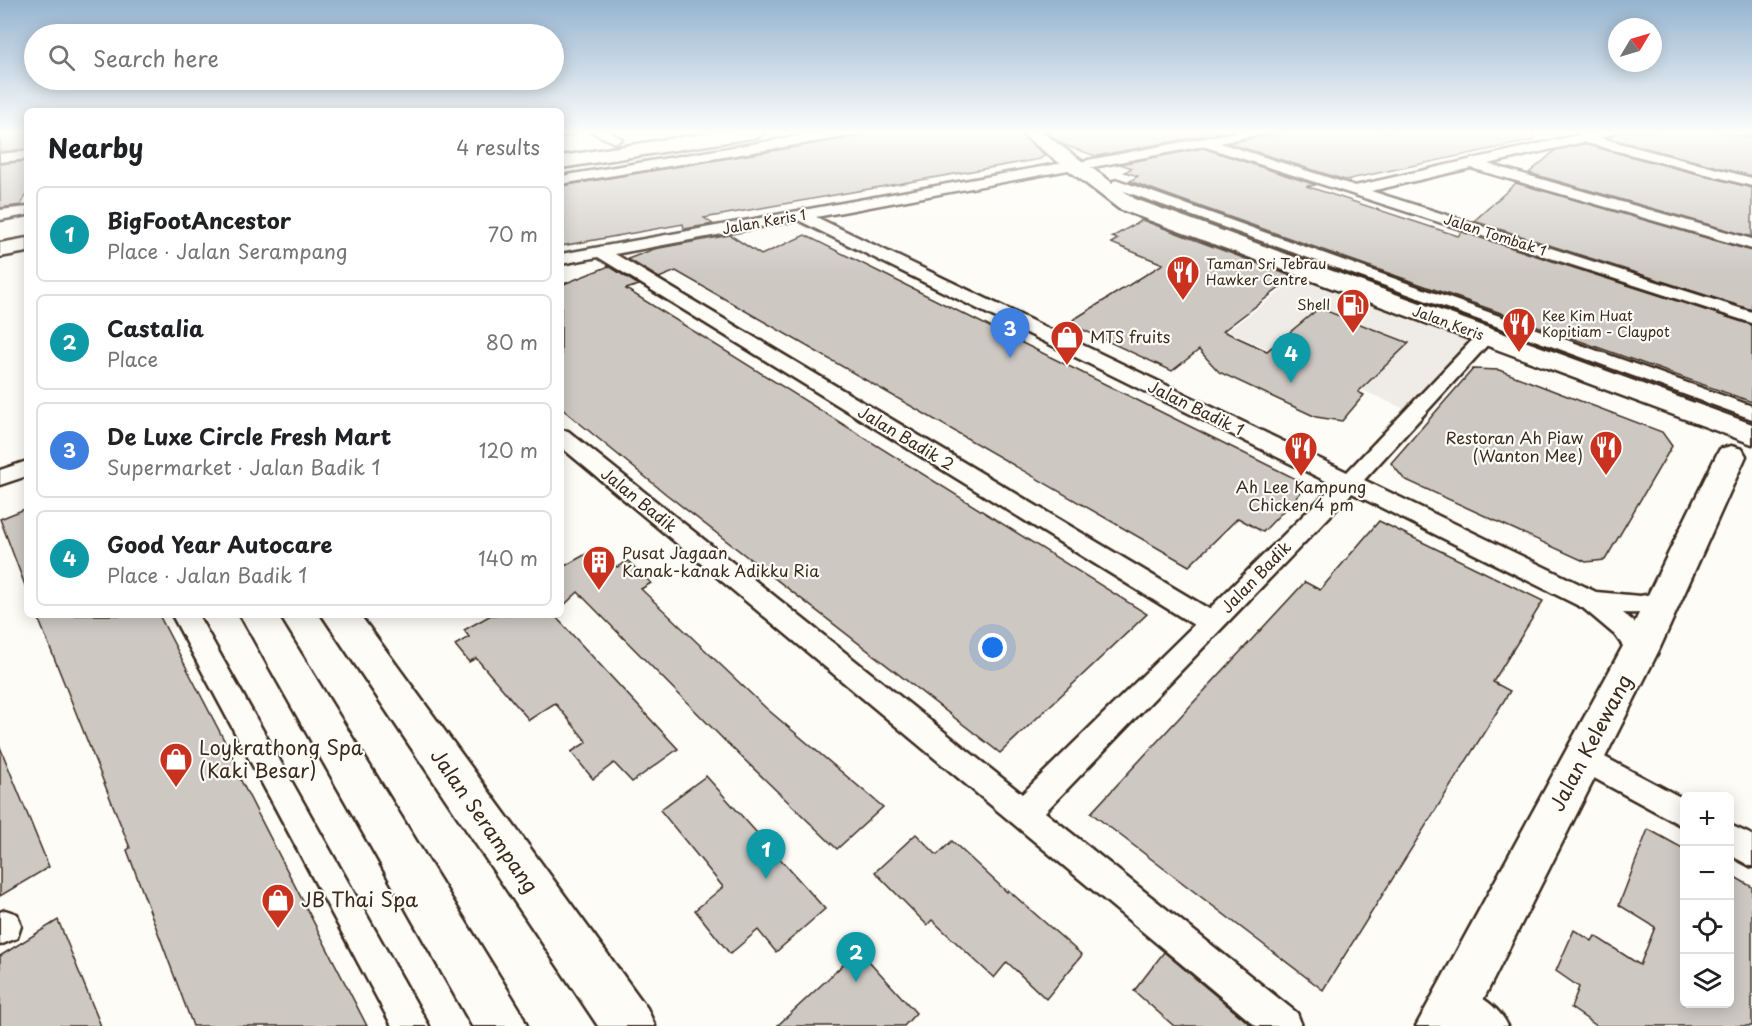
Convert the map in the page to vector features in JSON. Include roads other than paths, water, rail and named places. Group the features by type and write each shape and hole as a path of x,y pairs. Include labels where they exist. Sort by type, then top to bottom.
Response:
{"main road":[{"name":"Jalan Keris","path":"1097,179 1127,204 1681,410"},
{"name":"Jalan Keris","path":"1108,179 1140,201 1143,210"},
{"path":"0,230 24,226"},
{"path":"0,238 24,235"},
{"path":"0,250 24,246"},
{"path":"0,255 24,255"},
{"name":"Jalan Kelewang","path":"1449,1013 1745,448 1710,431 1681,410"},
{"path":"260,618 501,1026"},
{"name":"Jalan Serampang","path":"342,618 629,1026"}],"street":[{"name":"Jalan Keris 1","path":"564,258 1003,179"},
{"name":"Jalan Tombak 1","path":"1320,179 1752,318"},
{"path":"1355,190 1405,179"},
{"path":"1525,179 1752,244"},
{"path":"1118,184 1752,412"},
{"path":"0,215 24,211"},
{"name":"Jalan Badik 1","path":"800,215 1592,601 1624,628 1640,650"},
{"name":"Jalan Badik 2","path":"601,252 1211,623"},
{"name":"Jalan Badik","path":"1024,813 1349,483 1485,337"},
{"name":"Jalan Badik","path":"564,438 1024,813 1187,950 1284,1026"},
{"path":"0,478 24,469"},
{"name":"Jalan Badik 1","path":"1592,601 1640,605 1663,601"},
{"path":"186,618 411,1026"},
{"path":"1582,757 1680,812"},
{"path":"1734,841 1752,852"},
{"path":"1449,1013 1490,1026"}],"place":[{"name":"Taman Sri Tebrau Hawker Centre","path":"1183,301"},
{"name":"Shell","path":"1353,334"},
{"name":"Kee Kim Huat Kopitiam - Claypot","path":"1519,353"},
{"name":"De Luxe Circle Fresh Mart","path":"1010,358"},
{"name":"MTS fruits","path":"1067,366"},
{"name":"Good Year Autocare","path":"1291,383"},
{"name":"Restoran Ah Piaw (Wanton Mee)","path":"1606,476"},
{"name":"Ah Lee Kampung Chicken 4 pm","path":"1301,477"},
{"name":"Pusat Jagaan Kanak-kanak Adikku Ria","path":"599,591"},
{"name":"Loykrathong Spa (Kaki Besar)","path":"176,788"},
{"name":"BigFootAncestor","path":"766,879"},
{"name":"JB Thai Spa","path":"278,929"},
{"name":"Castalia","path":"856,982"}]}
